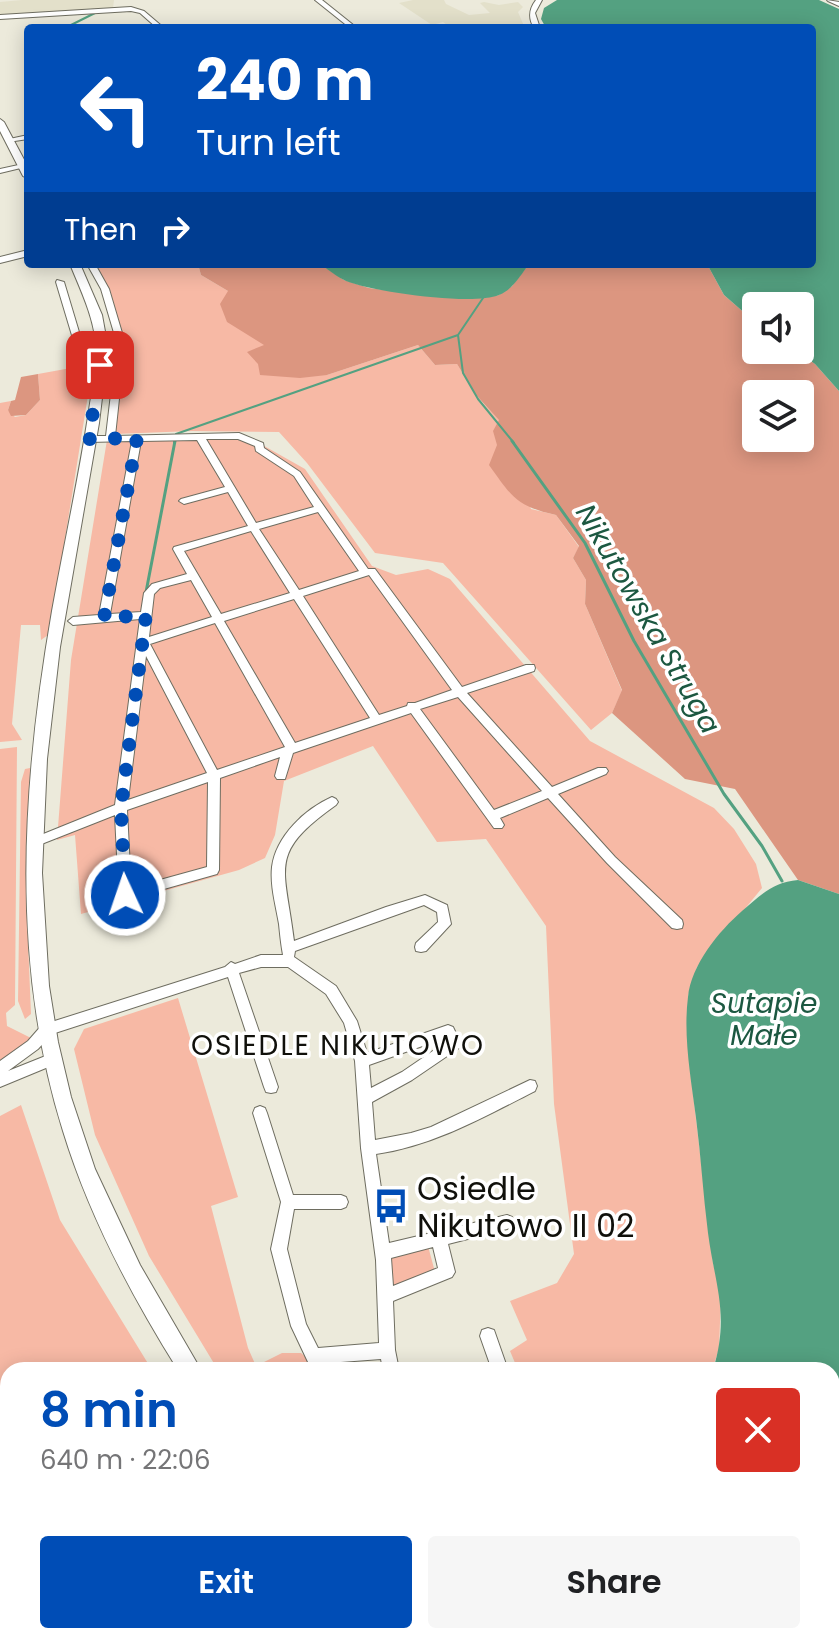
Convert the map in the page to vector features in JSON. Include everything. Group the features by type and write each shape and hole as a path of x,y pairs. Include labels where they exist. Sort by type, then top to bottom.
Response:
{"street":[{"path":"318,0 349,24"},
{"path":"534,24 533,9 539,0"},
{"path":"830,0 839,4"},
{"path":"0,17 131,9 142,12 156,24"},
{"path":"0,122 23,166 0,171"},
{"path":"8,140 24,138"},
{"path":"0,262 24,257"},
{"path":"77,268 92,300 102,348 49,677 35,842 36,927 47,1029 74,1136 109,1226 186,1362"},
{"path":"93,268 105,289 121,343 110,438"},
{"path":"60,282 78,342"},
{"path":"67,303 92,300"},
{"path":"199,436 376,719"},
{"path":"89,439 239,436 260,445 259,449 297,474 366,573"},
{"path":"104,618 137,438"},
{"path":"184,501 230,489"},
{"path":"281,776 290,749 178,549 320,508"},
{"path":"144,642 371,571 458,690 549,792 677,924"},
{"path":"144,642 214,776 213,870 125,895 121,808 151,589 192,576"},
{"path":"73,621 146,615"},
{"path":"35,842 121,808 458,690 530,668"},
{"path":"412,706 495,821 549,792 602,771"},
{"path":"332,802 304,820 283,847 276,874 289,954 331,990 350,1021 362,1061 368,1148 383,1252 389,1362"},
{"path":"0,1069 33,1045 47,1029 231,968 289,954 394,908 425,900 443,909 445,924 421,947"},
{"path":"231,968 265,1077 271,1087"},
{"path":"362,1061 448,1031 454,1044 407,1076 365,1099"},
{"path":"0,1081 53,1059"},
{"path":"368,1148 400,1144 440,1130 530,1086"},
{"path":"260,1113 288,1202 279,1249 299,1326 314,1356 387,1350"},
{"path":"288,1202 341,1202"},
{"path":"383,1252 507,1222"},
{"path":"385,1297 447,1272 439,1240"},
{"path":"488,1336 497,1362"}],"shaded area":[{"path":"114,0 113,8 0,15 0,2"},
{"path":"444,0 446,4 469,15 490,13 480,3 499,5 518,2 523,7 518,12 523,24 430,24 399,3"},
{"path":"98,268 199,268 201,275 228,291 327,375 418,345 435,365 457,364 478,398 500,420 531,509 556,515 579,547 573,558 586,580 585,604 622,691 612,713 591,730 443,563 375,553 307,463 279,432 115,434 123,341 109,290"},
{"path":"199,268 326,268 344,280 369,288 449,298 483,298 499,295 512,286 526,268 709,268 724,295 742,311 742,364 815,364 839,391 839,894 798,880 735,789 685,779 612,713 622,690 585,604 586,580 573,558 579,546 556,515 532,508 516,499 489,465 497,445 493,431 499,420 476,395 457,364 435,365 418,345 327,375 300,378 260,375 258,364 247,352 264,345 227,322 220,304 228,291 201,275"},
{"path":"93,364 51,626 48,635 41,640 40,625 21,625 12,724 22,740 0,742 0,403 11,401 8,410 15,417 26,415 40,400 38,374"},
{"path":"38,374 40,400 26,415 11,416 8,410 11,401 15,400 21,377"},
{"path":"252,439 305,469 372,566 396,575 428,569 450,579 590,741 714,808 734,829 756,864 762,888 697,967 688,996 690,1068 713,1263 721,1295 719,1349 715,1362 515,1362 510,1351 527,1340 510,1301 557,1283 574,1254 554,1104 546,926 486,839 437,842 373,746 284,781 275,835 265,858 239,870 81,914 75,835 57,840 71,660 107,440"},
{"path":"17,747 15,1005 6,1013 7,1026 31,1038 0,1064 0,749"},
{"path":"30,768 28,942 31,1014 25,1019 18,1001 21,782 25,769"},
{"path":"178,998 238,1197 211,1206 254,1362 213,1362 149,1256 95,1135 74,1049 84,1029"},
{"path":"21,1105 60,1220 147,1362 0,1362 0,1116"},
{"path":"428,1246 435,1272 392,1288 392,1256"},
{"path":"282,1353 301,1353 311,1362 264,1362"}],"water":[{"path":"557,0 819,0 839,9 839,391 814,363 814,292 742,292 742,311 724,295 709,268 816,268 816,24 544,24 541,19 544,8"},
{"path":"326,268 526,268 504,293 486,298 399,293 343,279"},
{"name":"Sutapie Małe","path":"798,880 839,894 839,1362 715,1362 720,1333 720,1301 708,1233 690,1073 688,997 694,973 716,939 733,919 781,883"}],"waterway":[{"path":"73,24 95,13"},
{"name":"Nikutowska Struga","path":"458,335 483,298"},
{"path":"174,443 176,434 458,335"},
{"name":"Nikutowska Struga","path":"458,335 463,373 478,399 514,443"},
{"path":"146,592 175,441"},
{"name":"Nikutowska Struga","path":"512,441 585,543 634,641 724,794 762,846 782,881"}],"place":[{"name":"Osiedle Nikutowo II 02","path":"391,1206"}],"district":[{"name":"OSIEDLE NIKUTOWO","path":"338,1045"}],"route":[{"path":"100,365 89,439 137,438 104,618 146,615 121,808 125,895"}]}
